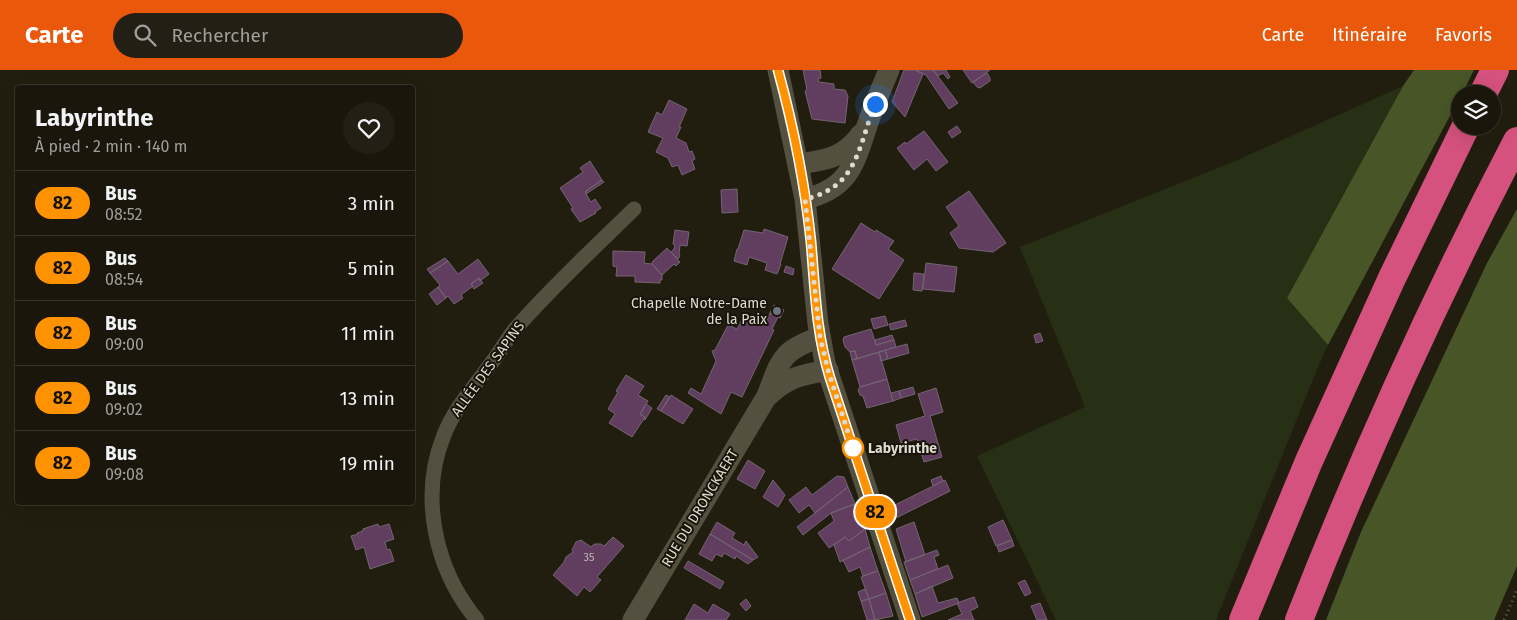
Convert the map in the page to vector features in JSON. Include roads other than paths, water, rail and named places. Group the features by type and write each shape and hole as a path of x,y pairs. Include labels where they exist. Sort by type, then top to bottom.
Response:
{"highway":[{"path":"1488,85 1495,70"},
{"path":"1243,620 1309,461 1383,296 1462,135"},
{"path":"1299,620 1338,525 1400,384 1517,140"}],"main road":[{"path":"778,70 805,199 820,337 828,370 910,620"},
{"path":"805,199 832,189 846,176 864,138 868,121 889,70"},
{"path":"798,164 819,161 840,154 851,147 868,121"},
{"name":"RUE DU DRONCKAERT","path":"633,620 767,396 776,370 786,354 801,344 820,337"},
{"name":"RUE DU DRONCKAERT","path":"767,396 778,386 792,378 828,370"}],"street":[{"name":"ALLÉE DES SAPINS","path":"477,620 455,589 437,542 433,507 433,480 444,434 460,405 515,330 546,296 634,209"}],"place":[{"name":"Chapelle Notre-Dame de la Paix","path":"777,311"},
{"name":"Labyrinthe","path":"853,448"}]}
